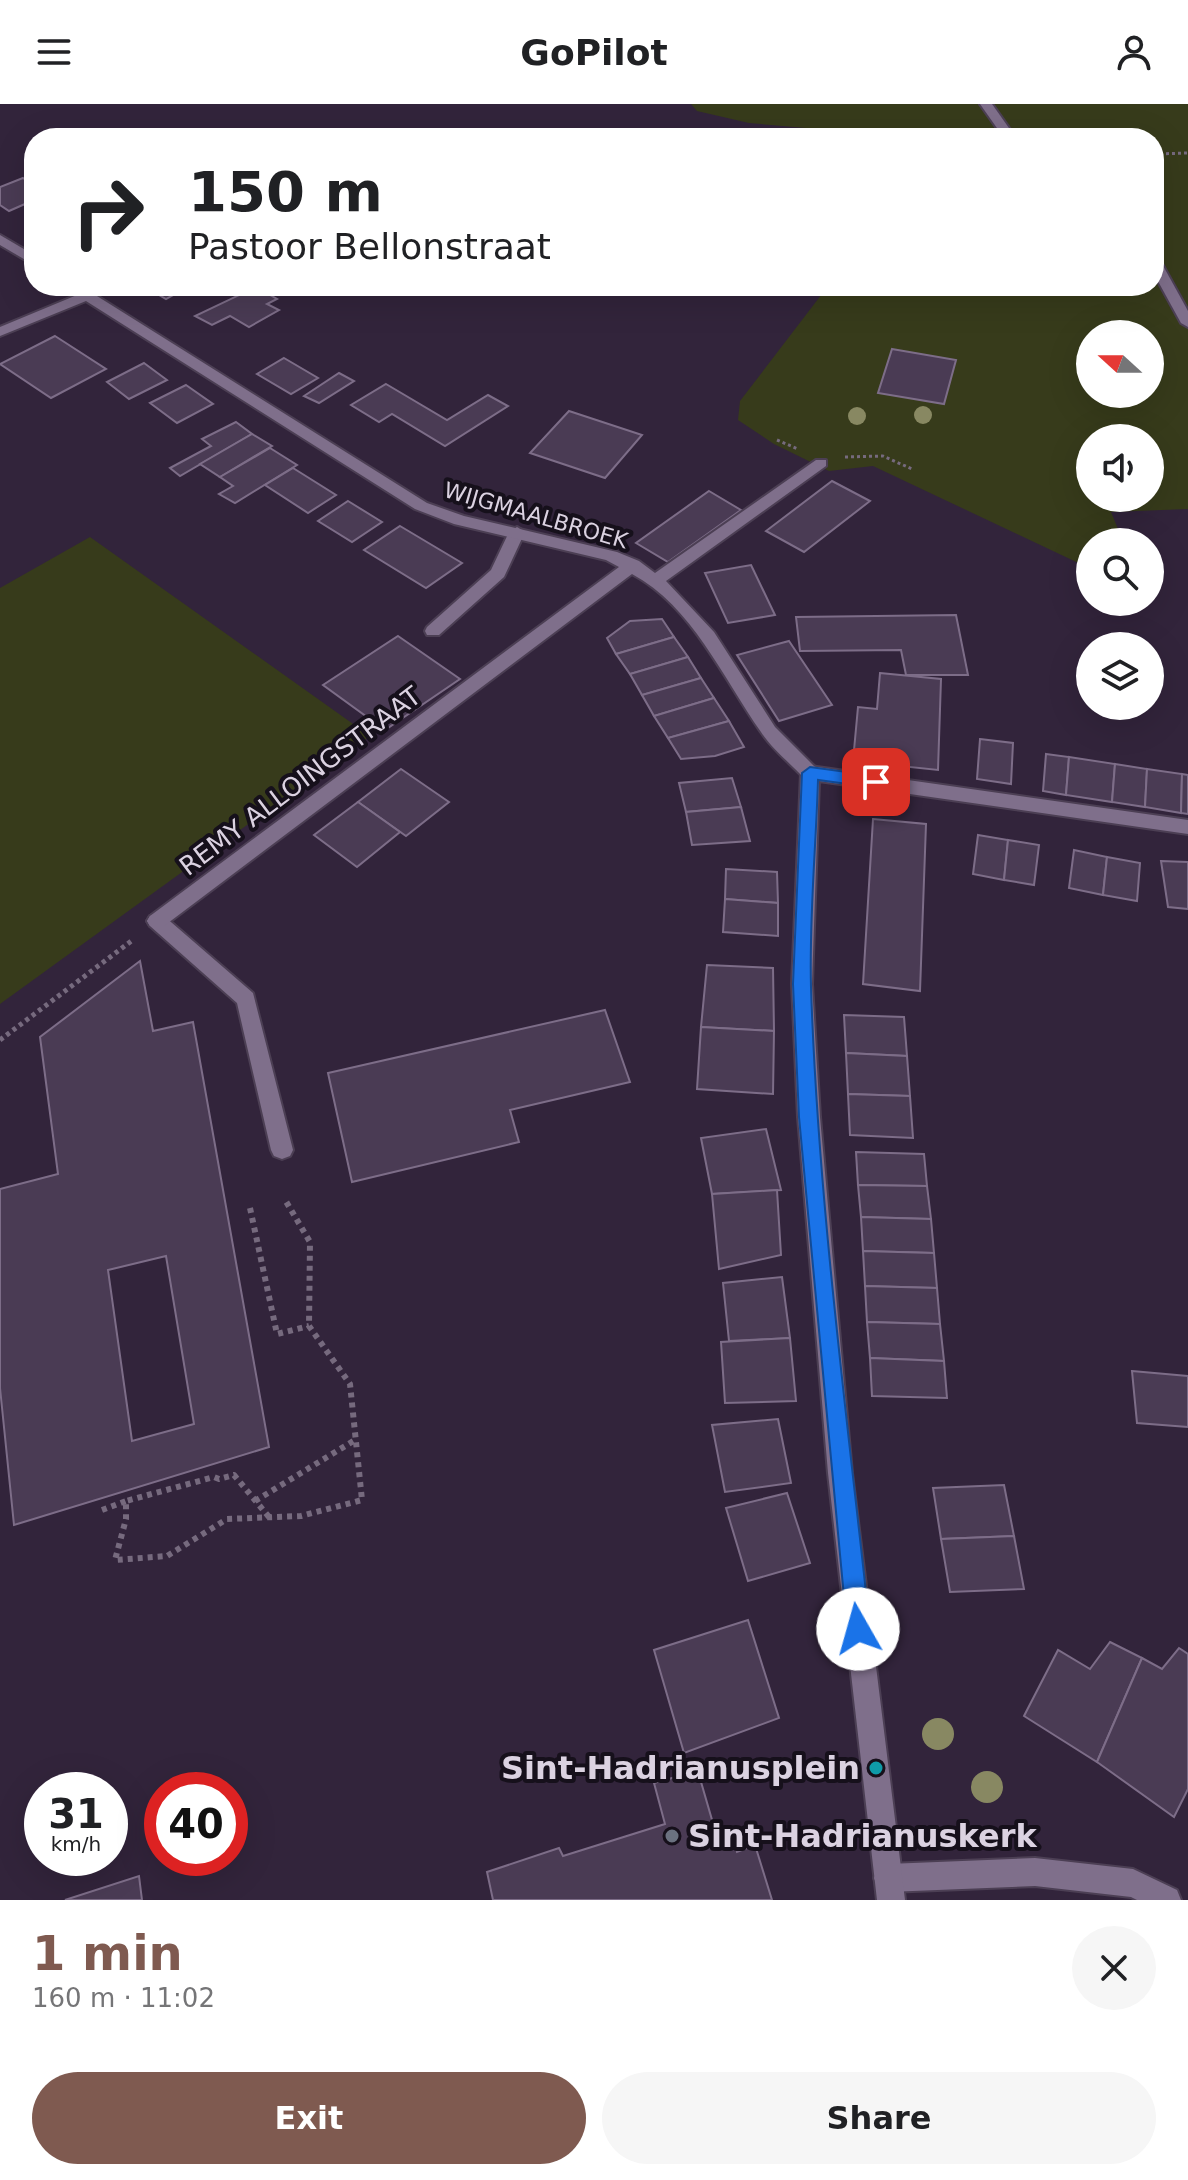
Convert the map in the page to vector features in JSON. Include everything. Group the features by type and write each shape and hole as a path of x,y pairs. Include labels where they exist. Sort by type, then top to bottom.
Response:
{"street":[{"path":"986,104 1003,128"},
{"path":"0,239 24,255"},
{"path":"1164,280 1188,323"},
{"path":"0,332 87,296"},
{"name":"WIJGMAALBROEK","path":"87,296 421,506 460,520 583,547 633,565 656,580 708,636 769,731 810,773"},
{"path":"656,580 821,463"},
{"path":"433,631 498,573 517,532"},
{"name":"REMY ALLOINGSTRAAT","path":"157,921 633,565"},
{"path":"1167,1900 1133,1883 1035,1872 889,1889 840,1473 809,1117 802,984 810,773 1188,827"},
{"path":"157,921 246,999 282,1150"}],"path":[{"path":"1164,154 1188,153"},
{"path":"821,463 846,456 883,456 912,469"},
{"path":"0,1040 157,921"},
{"path":"126,1501 126,1519 115,1560 167,1556 227,1519 301,1516 362,1500 350,1384 309,1326 310,1242 284,1198"},
{"path":"250,1208 277,1334 309,1326"},
{"path":"255,1501 355,1440"},
{"path":"102,1510 214,1477 219,1479 234,1475 269,1517"}],"green space":[{"path":"691,104 1188,104 1188,509 1164,510 1164,424 1076,424 1076,512 1111,512 1118,528 1076,528 1076,562 873,466 829,471 774,444 738,420 740,401 820,296 1164,296 1164,128 807,128 749,123 697,111"},
{"path":"90,537 370,736 0,1004 0,588"}],"building":[{"path":"23,178 24,204 9,211 0,205 0,187"},
{"path":"237,296 272,296 277,299 267,304 279,310 249,327 230,316 212,325 195,316"},
{"path":"55,336 106,369 51,398 0,364"},
{"path":"892,349 956,360 944,404 878,393"},
{"path":"284,358 318,378 291,394 257,374"},
{"path":"144,363 167,380 129,399 107,382"},
{"path":"339,373 354,381 319,403 304,396"},
{"path":"386,384 447,420 488,395 508,406 445,446 392,414 379,422 351,405"},
{"path":"186,385 213,404 177,423 150,403"},
{"path":"569,411 642,435 605,478 530,453"},
{"path":"236,422 252,434 180,476 170,468 211,446 202,439"},
{"path":"252,434 272,446 220,477 200,464"},
{"path":"270,448 297,465 235,503 219,494 233,486 220,477"},
{"path":"293,468 336,495 308,513 265,485"},
{"path":"832,481 870,501 804,552 766,531"},
{"path":"709,491 741,510 668,562 636,543"},
{"path":"348,501 382,522 352,542 318,521"},
{"path":"400,526 462,563 426,588 364,550"},
{"path":"751,565 775,615 728,623 705,573"},
{"path":"956,615 968,675 906,675 901,650 800,651 796,617"},
{"path":"662,619 674,637 616,654 607,638 630,621"},
{"path":"398,636 460,679 385,730 323,685"},
{"path":"674,637 688,657 630,674 616,654"},
{"path":"789,641 832,705 779,721 737,655"},
{"path":"688,657 701,678 642,695 630,674"},
{"path":"880,673 941,679 938,770 853,761 858,707 877,709"},
{"path":"701,678 714,698 654,716 642,695"},
{"path":"714,698 729,721 668,738 654,716"},
{"path":"729,721 744,747 715,756 681,759 668,738"},
{"path":"980,739 1013,743 1011,784 977,779"},
{"path":"1046,754 1069,757 1066,795 1043,791"},
{"path":"1069,757 1115,764 1112,802 1066,795"},
{"path":"1115,764 1147,769 1145,807 1112,802"},
{"path":"401,769 449,802 406,836 358,802"},
{"path":"1147,769 1182,774 1181,813 1145,807"},
{"path":"1182,774 1188,775 1188,814 1181,813"},
{"path":"732,778 741,807 686,812 679,783"},
{"path":"358,802 400,832 357,867 314,835"},
{"path":"741,807 750,841 692,845 686,812"},
{"path":"873,819 926,824 920,991 863,984"},
{"path":"978,835 1008,840 1004,880 973,874"},
{"path":"1008,840 1039,845 1034,885 1004,880"},
{"path":"1074,850 1107,857 1103,895 1069,888"},
{"path":"1107,857 1140,863 1137,901 1103,895"},
{"path":"1161,861 1188,862 1188,909 1168,907"},
{"path":"726,869 777,872 778,903 725,899"},
{"path":"725,899 778,903 778,936 723,932"},
{"path":"140,961 153,1031 193,1022 269,1447 14,1525 0,1388 0,1189 58,1174 40,1037","holes":["166,1256 194,1424 132,1441 108,1270"]},
{"path":"707,965 773,968 774,1031 701,1027"},
{"path":"605,1010 630,1082 510,1110 519,1142 352,1182 328,1073"},
{"path":"844,1015 904,1017 907,1056 846,1053"},
{"path":"701,1027 774,1031 773,1094 697,1089"},
{"path":"846,1053 907,1056 910,1096 848,1094"},
{"path":"848,1094 910,1096 913,1138 850,1135"},
{"path":"766,1129 781,1190 712,1194 701,1138"},
{"path":"856,1152 924,1154 927,1186 858,1185"},
{"path":"858,1185 927,1186 931,1219 861,1217"},
{"path":"777,1190 781,1255 719,1269 712,1194"},
{"path":"861,1217 931,1219 934,1253 863,1251"},
{"path":"863,1251 934,1253 937,1288 865,1286"},
{"path":"782,1277 790,1338 729,1341 723,1283"},
{"path":"865,1286 937,1288 940,1324 867,1322"},
{"path":"867,1322 940,1324 944,1361 870,1358"},
{"path":"790,1338 796,1401 725,1403 721,1342"},
{"path":"870,1358 944,1361 947,1398 872,1396"},
{"path":"1132,1371 1188,1376 1188,1427 1137,1423"},
{"path":"778,1419 791,1483 725,1492 712,1425"},
{"path":"1004,1485 1014,1536 941,1539 933,1488"},
{"path":"787,1493 810,1563 748,1581 726,1508"},
{"path":"1014,1536 1024,1589 950,1592 941,1539"},
{"path":"748,1620 779,1718 684,1753 654,1650"},
{"path":"1110,1642 1142,1658 1097,1762 1024,1716 1058,1650 1090,1669"},
{"path":"1179,1648 1188,1654 1188,1789 1174,1817 1097,1762 1142,1658 1162,1669"},
{"name":"Sint-Hadrianuskerk","path":"701,1770 699,1775 717,1837 726,1833 734,1836 737,1852 755,1845 772,1900 493,1900 487,1872 559,1848 563,1856 665,1824 654,1783"},
{"path":"139,1876 142,1900 65,1900"}],"place":[{"name":"Sint-Hadrianusplein","path":"876,1768"},
{"name":"Sint-Hadrianuskerk","path":"672,1836"}],"route":[{"path":"858,1629 827,1325 809,1117 802,984 810,773 876,782"}]}
